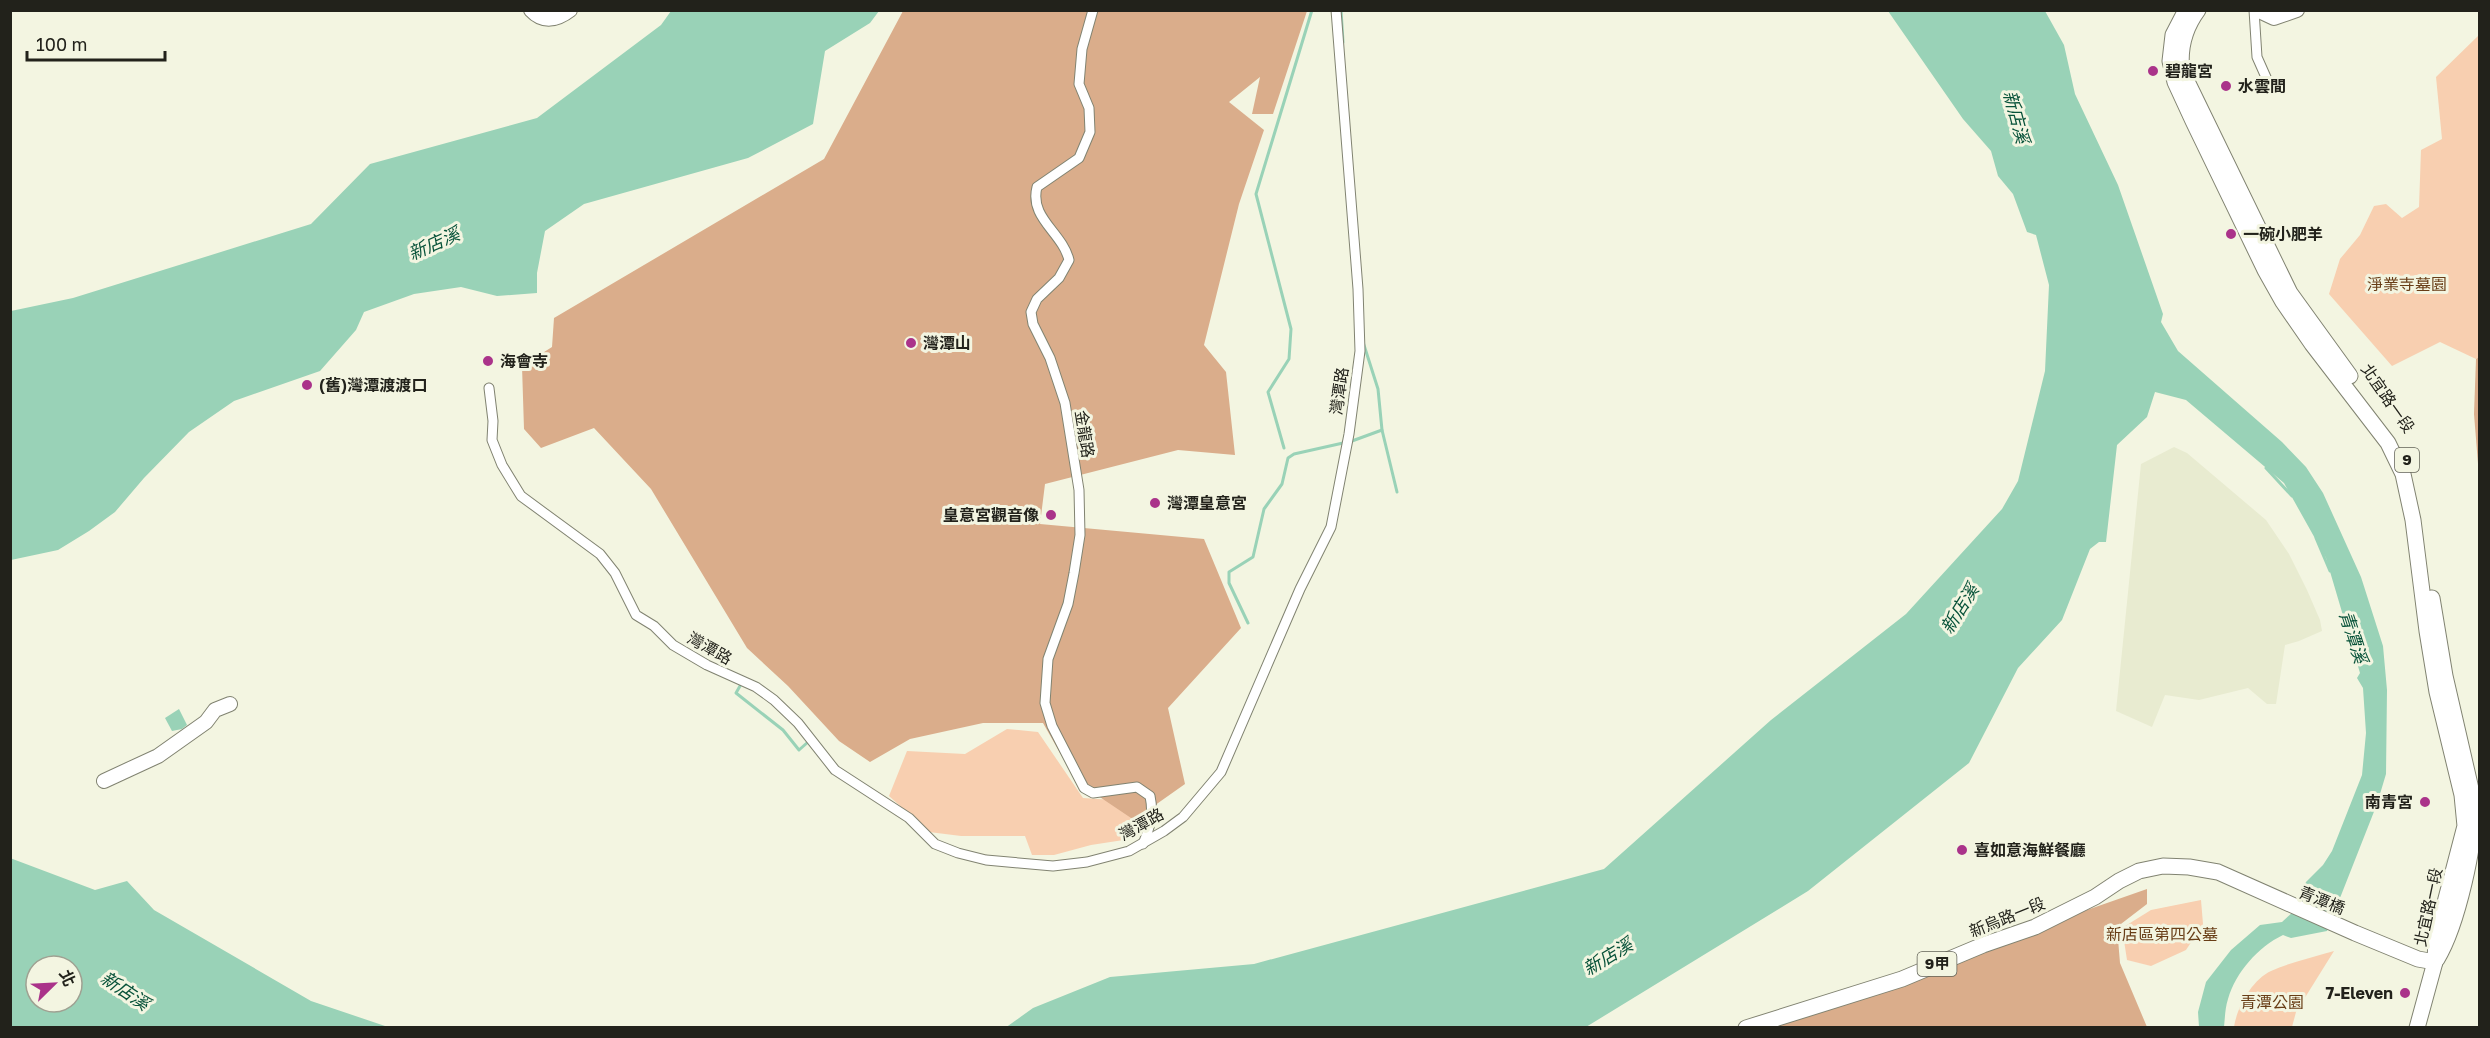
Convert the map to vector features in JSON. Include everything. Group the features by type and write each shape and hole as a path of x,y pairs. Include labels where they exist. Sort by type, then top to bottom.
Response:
{"main road":[{"name":"北宜路一段","path":"2186,13 2180,57 2182,70 2230,172 2290,293 2396,438 2411,469 2445,676 2474,802 2475,822 2472,846 2448,942 2435,962"},
{"name":"新烏路一段","path":"1746,1028 1902,979 1983,945 2035,927 2095,897 2119,880 2163,866 2217,872 2275,900"},
{"name":"青潭橋","path":"2275,900 2418,959 2435,962"},
{"name":"9","path":"2417,1028 2435,962"}],"street":[{"path":"531,10 546,19 564,14"},
{"name":"金龍路","path":"1093,10 1082,49 1079,84 1089,108 1090,132 1079,158 1037,187 1034,199 1039,215 1062,241 1069,260 1059,278 1037,299 1031,312 1032,324 1050,358 1065,403 1079,501 1080,535 1068,604 1048,659 1045,703 1052,726 1084,788 1093,794 1137,787 1149,796 1153,812 1143,844"},
{"name":"灣潭路","path":"489,388 493,421 492,440 502,465 521,496 600,554 615,573 636,615 706,665 756,687 774,700 798,723 835,770 909,818 935,844 986,860 1053,866 1087,862 1129,851 1183,817 1221,772 1300,589 1331,527 1360,351 1357,278 1336,10"},
{"path":"2269,84 2257,57 2256,10 2274,18 2297,10"},
{"path":"104,781 158,756 206,722 215,710 230,704"}],"shaded area":[{"path":"903,11 1307,11 1273,114 1252,114 1260,77 1229,102 1264,130 1239,204 1204,345 1226,372 1235,455 1178,450 1045,484 1040,524 1204,539 1241,628 1168,708 1185,784 1134,820 1076,781 1043,723 983,723 910,739 870,762 839,741 788,686 747,648 651,489 594,428 541,448 524,429 522,366 552,347 554,318 824,159"},
{"path":"2479,357 2479,476 2474,414 2476,359"},
{"path":"2174,447 2187,453 2266,520 2289,554 2320,620 2322,631 2285,645 2276,704 2267,704 2248,688 2199,700 2165,695 2152,727 2116,711 2141,464"},
{"path":"2147,889 2147,904 2117,927 2120,963 2147,1027 1750,1028"}],"green space":[{"name":"淨業寺墓園","path":"2478,36 2479,357 2476,359 2440,342 2392,366 2329,294 2340,259 2360,235 2374,206 2386,204 2402,218 2419,207 2421,150 2442,139 2436,77"},
{"path":"1007,729 1038,732 1083,798 1128,801 1140,829 1130,839 1091,845 1054,855 1032,855 1025,836 961,836 929,832 889,796 907,751 965,754"},
{"name":"新店區第四公墓","path":"2201,900 2203,924 2186,950 2151,966 2127,960 2122,928 2151,910"},
{"name":"青潭公園","path":"2334,951 2296,1012 2292,1027 2234,1027 2238,1011 2246,995 2264,975 2286,965"}],"water":[{"name":"新店溪","path":"671,11 879,11 870,23 825,51 813,124 748,158 584,204 545,231 537,273 537,293 497,296 461,287 414,294 364,312 356,330 320,371 234,401 189,432 115,512 89,531 58,550 11,560 11,311 73,298 311,224 370,164 537,118 661,25"},
{"name":"新店溪","path":"1888,11 2045,11 2064,45 2075,94 2118,185 2163,314 2161,322 2178,351 2282,442 2306,467 2323,493 2361,577 2383,646 2387,690 2386,774 2377,804 2327,931 2291,938 2283,935 2265,946 2249,961 2236,979 2227,1002 2224,1027 2199,1027 2198,1012 2206,982 2231,950 2260,925 2282,922 2293,912 2306,882 2323,865 2332,851 2362,775 2366,733 2363,688 2357,678 2360,673 2326,558 2284,483 2186,400 2155,392 2147,417 2117,445 2106,542 2099,542 2090,549 2062,620 2018,668 1969,763 1808,891 1586,1027 1005,1028 1033,1008 1110,977 1254,964 1604,869 1771,720 1906,614 2002,509 2018,481 2045,371 2049,285 2036,235 2027,232 2013,194 1998,176 1991,151 1963,119"},
{"path":"179,709 187,725 182,729 172,731 165,718"},
{"name":"新店溪","path":"10,858 95,890 127,881 154,910 311,1001 388,1027 11,1027"}],"waterway":[{"path":"1284,448 1268,392 1289,359 1291,329 1256,194 1312,10"},
{"path":"1341,10 1343,42"},
{"path":"1363,342 1378,389 1382,430 1397,492"},
{"path":"1248,623 1229,583 1229,572 1253,557 1264,509 1282,484 1288,458 1294,454 1352,441 1382,430"},
{"name":"青潭溪","path":"2266,468 2292,496"},
{"name":"青潭溪","path":"2316,538 2330,571"},
{"path":"740,686 736,693 783,730 799,750 808,742"}],"place":[{"name":"碧龍宮","path":"2153,71"},
{"name":"水雲間","path":"2226,86"},
{"name":"一碗小肥羊","path":"2231,234"},
{"name":"灣潭山","path":"911,343"},
{"name":"海會寺","path":"488,361"},
{"name":"(舊)灣潭渡渡口","path":"307,385"},
{"name":"灣潭皇意宮","path":"1155,503"},
{"name":"皇意宮觀音像","path":"1051,515"},
{"name":"南青宮","path":"2425,802"},
{"name":"喜如意海鮮餐廳","path":"1962,850"},
{"name":"7-Eleven","path":"2405,993"}]}
